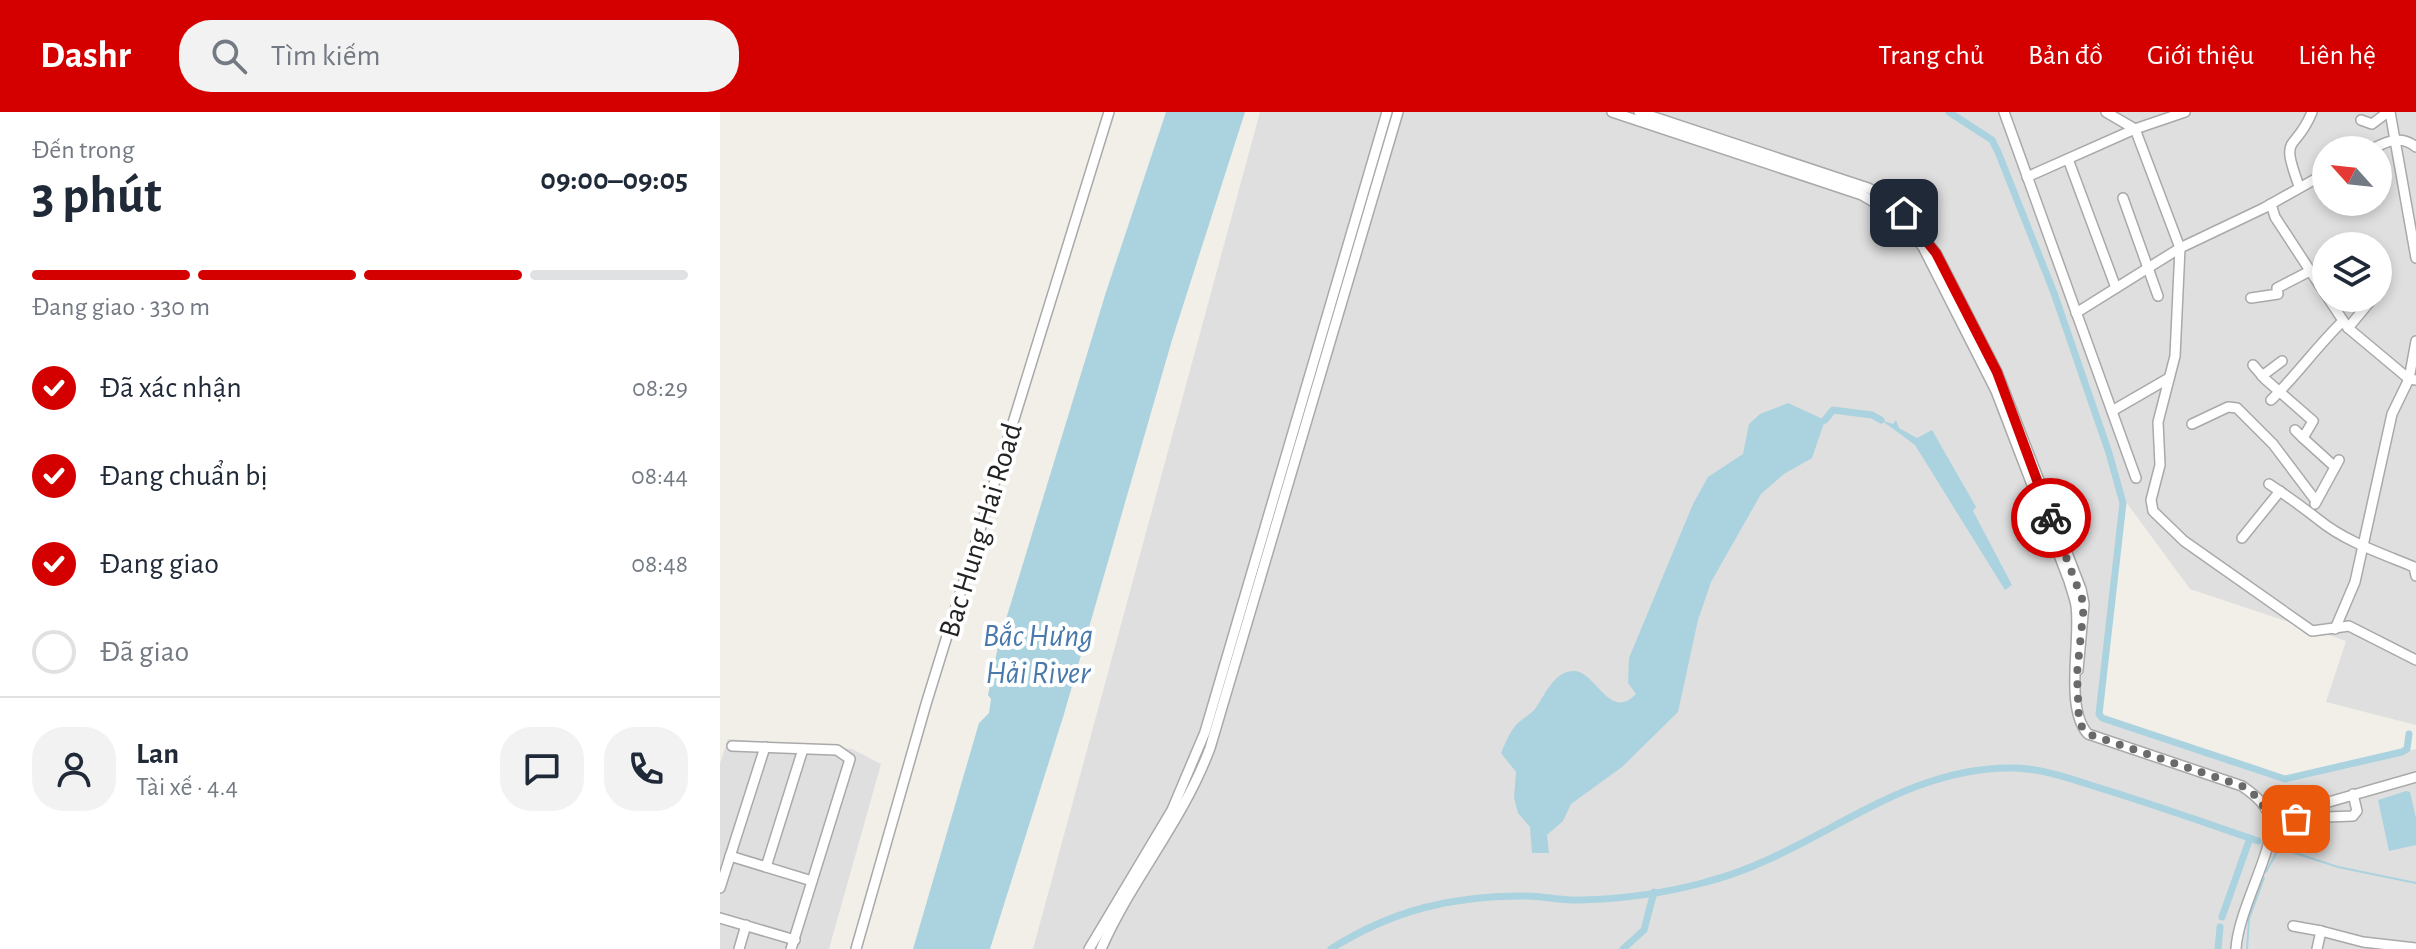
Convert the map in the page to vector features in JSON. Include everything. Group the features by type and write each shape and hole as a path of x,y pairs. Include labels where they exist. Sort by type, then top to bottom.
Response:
{"street":[{"name":"Bac Hung Hai Road","path":"856,949 926,704 1109,112"},
{"path":"1101,949 1195,786 1223,709 1334,288 1387,112"},
{"path":"1089,949 1172,810 1205,732 1346,292 1398,112"},
{"path":"1612,112 1630,115 1891,199 1918,227 1936,253 1978,344 2084,604 2077,674 2079,723 2088,734 2242,786 2260,799 2269,819 2271,826 2261,861 2237,926 2236,949"},
{"path":"1639,112 1843,184"},
{"path":"2004,112 2136,478"},
{"path":"2106,112 2135,129 2180,248 2175,356 2158,422 2160,465 2151,500 2153,511 2184,541 2312,631 2349,626 2416,660"},
{"path":"2027,177 2135,129 2185,112"},
{"path":"2299,186 2289,158 2289,147 2312,112"},
{"path":"2361,120 2372,124 2389,112 2416,258"},
{"path":"2392,141 2416,147"},
{"path":"2068,159 2116,288"},
{"path":"2076,313 2180,248 2271,204 2312,180"},
{"path":"2123,198 2158,296"},
{"path":"2271,204 2312,274"},
{"path":"2251,298 2278,294 2277,288 2310,271"},
{"path":"1334,288 1346,292"},
{"path":"2338,312 2346,324 2412,379"},
{"path":"2271,400 2317,346 2358,312"},
{"path":"2335,629 2355,582 2392,414 2412,379 2416,341"},
{"path":"2262,376 2282,361"},
{"path":"2253,365 2313,421 2303,438"},
{"path":"2112,411 2169,378"},
{"path":"2152,388 2161,410"},
{"path":"2192,424 2228,407 2237,408 2273,444 2314,505 2318,519 2363,546 2415,569"},
{"path":"2295,430 2337,463 2314,505"},
{"path":"2269,484 2314,505"},
{"path":"2242,538 2280,491"},
{"path":"720,918 793,944 850,759 837,750 732,746"},
{"path":"720,888 765,747"},
{"path":"766,867 803,749"},
{"path":"2269,819 2416,777"},
{"path":"1185,780 1195,786"},
{"path":"2269,819 2353,816 2357,811 2353,794"},
{"path":"730,856 812,881"},
{"path":"739,949 746,925"},
{"path":"2293,926 2363,942 2416,948"},
{"path":"2317,949 2321,931"}],"shaded area":[{"path":"1260,112 2416,112 2416,725 2326,702 2346,641 2190,589 2126,502 2100,708 2104,715 2286,777 2416,749 2416,949 1033,949"},
{"path":"728,739 852,749 881,764 829,949 720,949 720,764"}],"water":[{"name":"Bắc Hưng Hải River","path":"1166,112 1245,112 1172,340 1064,714 990,949 913,949 979,723 989,713 991,699 988,695 999,642 1106,292"},
{"path":"1788,403 1825,420 1812,458 1784,474 1761,494 1711,582 1698,620 1678,712 1622,767 1571,804 1563,821 1547,835 1549,853 1532,853 1530,827 1518,813 1514,798 1516,772 1501,753 1509,735 1535,709 1556,679 1567,672 1582,673 1610,699 1618,702 1636,694 1628,683 1629,658 1693,504 1708,477 1743,454 1749,424 1760,414"},
{"path":"1881,420 1893,424 1896,420 1899,428 1917,438 1932,430 1976,507 1973,511 2012,585 2005,590 1915,445"},
{"path":"2410,792 2416,818 2416,845 2389,851 2378,800"}],"waterway":[{"path":"1949,112 1992,140 1998,152 2054,293 2123,503 2099,714 2102,718 2285,779 2402,752 2407,749 2409,734"},
{"path":"1825,420 1833,410 1872,415 1881,420"},
{"path":"1331,949 1377,924 1449,902 1500,896 1573,900 1612,898 1706,882 1783,852 1894,796 1933,781 1973,771 2015,768 2048,773 2258,841"},
{"path":"2222,917 2250,838"},
{"path":"2277,847 2338,867 2416,883"},
{"path":"2266,872 2279,848"},
{"path":"2247,949 2249,919 2264,878"},
{"path":"1623,949 1644,930 1654,892"},
{"path":"2218,949 2220,927"}],"way so far":[{"path":"2051,518 2081,589 2084,604 2077,674 2079,723 2088,734 2242,786 2260,799 2269,819 2296,819"}],"route":[{"path":"1904,213 1936,253 1997,372 2051,518"}]}
